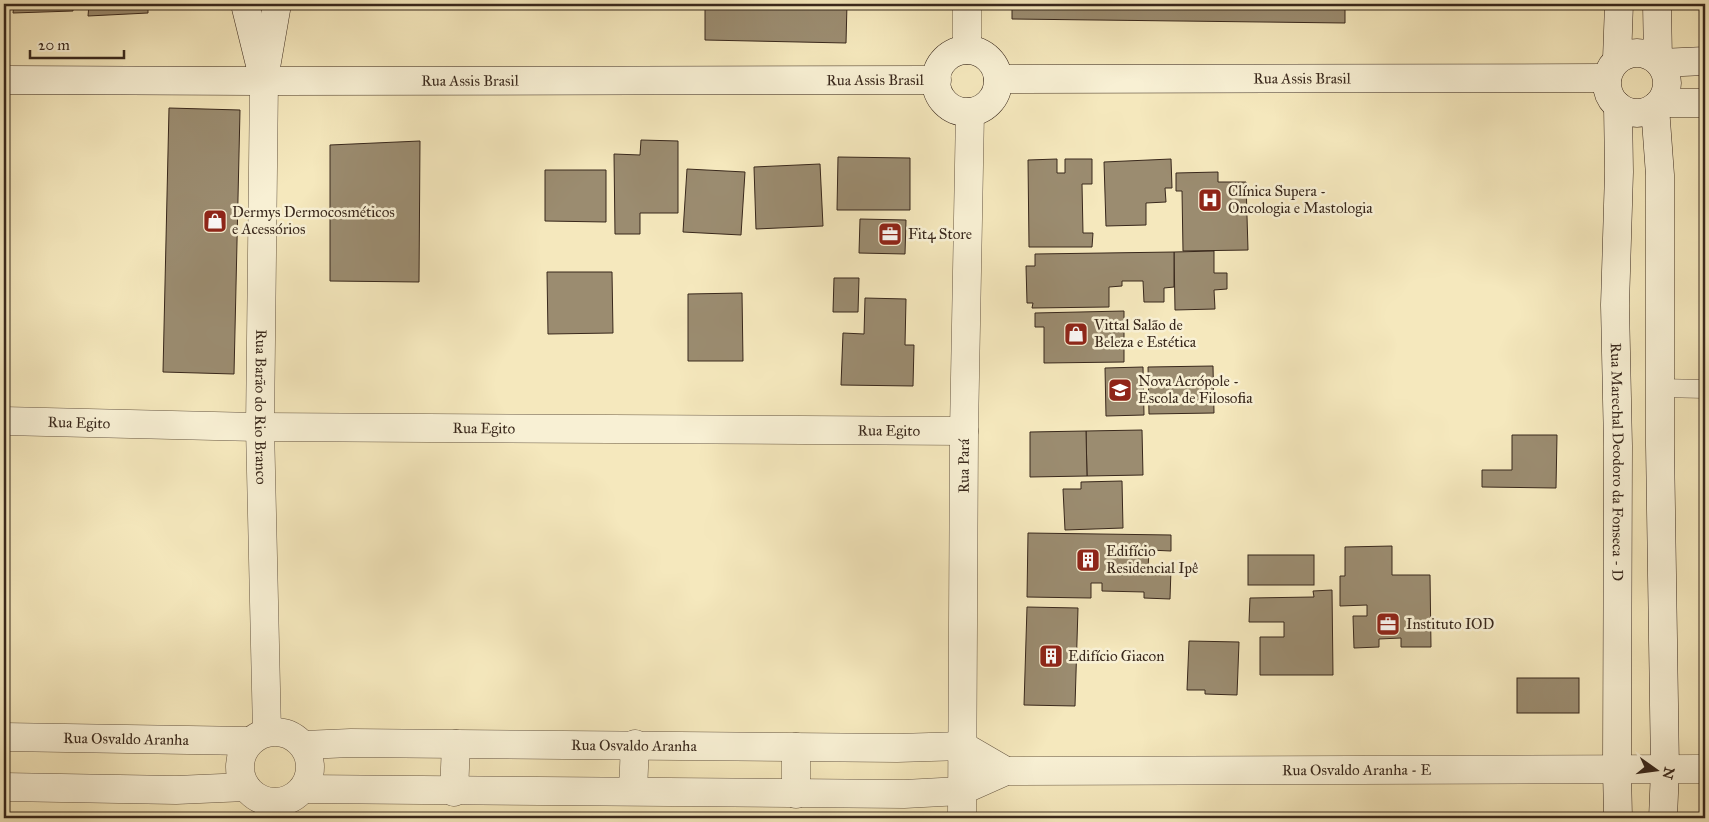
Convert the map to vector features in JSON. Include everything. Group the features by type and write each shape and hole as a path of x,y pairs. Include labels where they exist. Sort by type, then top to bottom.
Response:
{"street":[{"name":"Rua Barão do Rio Branco","path":"244,4 264,82"},
{"name":"Rua Barão do Rio Branco","path":"259,737 264,82 277,4"},
{"path":"967,4 967,50"},
{"path":"1619,4 1609,96 1618,106 1630,113 1643,113 1658,105 1705,103"},
{"path":"1657,4 1659,62"},
{"path":"967,50 981,53 992,62 998,79 998,88 992,101 980,110 970,112 954,110 943,101 937,88 937,74 943,62 954,53 967,50"},
{"path":"1612,68 1627,54 1638,52 1649,54 1659,62 1667,76 1666,90 1658,105 1660,175 1659,388 1665,769 1663,818"},
{"path":"1659,62 1705,61"},
{"name":"Rua Assis Brasil","path":"998,79 1612,68"},
{"name":"Rua Assis Brasil","path":"4,80 264,82 937,80"},
{"name":"Rua Marechal Deodoro da Fonseca - D","path":"1618,106 1619,172 1615,305 1618,446 1618,818"},
{"name":"Rua Pará","path":"962,818 964,431 970,112"},
{"name":"Rua Egito","path":"4,421 260,427 964,431"},
{"path":"1618,446 1660,445"},
{"path":"284,732 295,737 304,745 310,759 310,775 303,789 277,811 265,801 254,796 246,787 240,772 241,755 259,737 284,732"},
{"name":"Rua Osvaldo Aranha","path":"4,737 259,737"},
{"name":"Rua Osvaldo Aranha","path":"304,745 351,743 635,744 897,748 963,746"},
{"path":"454,792 456,744"},
{"path":"633,791 635,744"},
{"path":"796,746 796,794"},
{"path":"963,746 1006,771"},
{"name":"Rua Osvaldo Aranha - E","path":"962,791 1006,771 1705,769"},
{"path":"4,787 176,790 246,787"},
{"path":"303,789 796,794 904,794 962,791"}],"lane":[{"path":"1659,388 1705,389"}],"building":[{"path":"14,4 73,4 73,11 13,13"},
{"path":"89,4 148,4 148,13 88,16"},
{"path":"151,4 202,4 202,8 151,7"},
{"path":"405,4 448,4 449,6 405,7"},
{"path":"476,4 526,4 526,5 476,7"},
{"path":"557,4 611,4 611,8 557,9"},
{"path":"629,4 682,4 682,8 629,9"},
{"path":"705,4 847,4 846,43 705,40"},
{"path":"1012,4 1345,4 1345,23 1012,19"},
{"path":"169,108 240,110 234,374 163,372"},
{"path":"641,140 678,141 678,213 640,213 640,234 615,234 614,154 640,155"},
{"path":"420,141 419,282 330,281 330,145"},
{"path":"838,157 910,158 910,210 837,210"},
{"path":"1057,159 1057,173 1065,173 1065,159 1092,159 1092,184 1082,184 1083,233 1093,233 1092,247 1029,247 1028,160"},
{"path":"1171,159 1172,188 1165,188 1166,202 1146,203 1146,225 1106,226 1104,162"},
{"path":"4,163 6,265 4,265"},
{"path":"820,164 823,226 756,229 754,167"},
{"path":"687,169 745,172 741,235 683,232"},
{"path":"545,170 606,170 606,222 545,221"},
{"path":"1218,172 1218,182 1246,182 1248,250 1183,251 1182,191 1176,191 1176,173"},
{"path":"860,219 906,220 905,254 859,253"},
{"path":"1214,251 1214,273 1227,273 1227,289 1214,290 1215,309 1175,310 1174,252"},
{"path":"1174,252 1174,287 1164,288 1164,302 1144,302 1143,281 1122,281 1122,286 1109,287 1109,307 1032,308 1033,303 1027,303 1026,266 1035,266 1035,254"},
{"path":"547,272 612,272 613,333 548,334"},
{"path":"834,278 859,278 858,312 833,312"},
{"path":"742,293 743,361 688,361 688,294"},
{"path":"865,298 906,299 905,345 914,345 913,386 841,385 843,333 864,334"},
{"path":"1124,311 1124,362 1044,363 1044,327 1035,327 1035,313"},
{"path":"1213,366 1214,413 1149,414 1148,367"},
{"path":"1143,367 1144,415 1106,416 1105,368"},
{"path":"1142,430 1143,475 1087,476 1086,431"},
{"path":"1086,431 1087,476 1030,477 1030,432"},
{"path":"1512,435 1557,435 1556,488 1482,487 1482,470 1512,470"},
{"path":"1122,481 1123,528 1065,530 1063,489 1081,489 1081,482"},
{"name":"Edifício Residencial Ipê","path":"1028,533 1171,535 1171,551 1149,550 1148,569 1171,569 1170,599 1144,598 1144,592 1102,591 1102,583 1091,583 1091,598 1027,597"},
{"path":"1392,546 1392,575 1430,575 1431,647 1401,647 1401,638 1379,639 1379,647 1354,648 1353,616 1367,616 1367,605 1340,606 1340,576 1345,576 1345,547"},
{"path":"1248,555 1314,555 1314,585 1248,585"},
{"path":"1702,571 1705,571 1705,649 1700,648"},
{"path":"1332,590 1333,675 1260,675 1260,637 1284,637 1284,622 1249,622 1250,598 1314,597 1313,591"},
{"name":"Edifício Giacon","path":"1027,607 1078,608 1075,706 1024,705"},
{"path":"1189,641 1239,642 1237,695 1205,694 1205,690 1187,690"},
{"path":"1517,678 1579,678 1579,713 1517,713"}],"place":[{"name":"Clínica Supera - Oncologia e Mastologia","path":"1210,200"},
{"name":"Dermys Dermocosméticos e Acessórios","path":"215,221"},
{"name":"Fit4 Store","path":"890,234"},
{"name":"Vittal Salão de Beleza e Estética","path":"1076,334"},
{"name":"Nova Acrópole - Escola de Filosofia","path":"1120,390"},
{"name":"Edifício Residencial Ipê","path":"1088,560"},
{"name":"Instituto IOD","path":"1388,624"},
{"name":"Edifício Giacon","path":"1051,656"}]}
